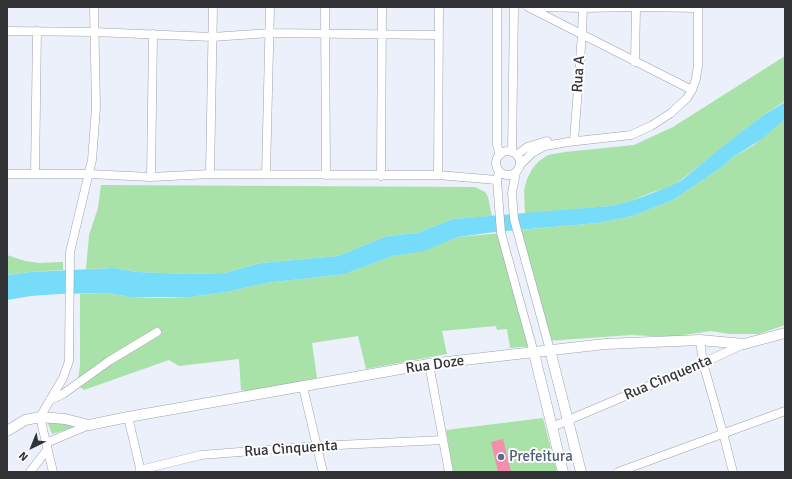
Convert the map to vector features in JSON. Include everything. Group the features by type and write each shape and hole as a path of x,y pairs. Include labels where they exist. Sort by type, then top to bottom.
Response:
{"street":[{"path":"53,472 40,417 63,378 69,361 70,252 92,160 96,108 94,7"},
{"path":"210,174 212,37 214,7"},
{"path":"266,174 270,7"},
{"path":"325,7 326,175"},
{"path":"382,7 382,176"},
{"path":"438,175 439,7"},
{"path":"497,7 497,145 500,155"},
{"path":"514,7 514,153 520,164"},
{"path":"528,7 692,90"},
{"path":"538,7 698,8 698,65 696,79 687,98 671,113 651,126 631,135 586,140 553,139 527,147 514,153 505,151 496,160 499,171 497,180 501,233 534,353 563,472"},
{"path":"635,62 636,7"},
{"name":"Rua A","path":"574,140 583,8"},
{"path":"7,31 94,32 212,37 270,32 438,35"},
{"path":"35,174 37,31"},
{"path":"152,177 153,34"},
{"path":"574,140 545,146 532,153 520,164 519,170 516,172 512,193 514,219 550,350 581,472"},
{"path":"499,171 506,175 516,172"},
{"path":"7,174 88,174 152,177 210,174 382,176 438,175 497,180"},
{"path":"50,400 63,394 109,361 157,332"},
{"name":"Rua Cinquenta","path":"552,427 744,344 785,333"},
{"path":"700,340 703,363 733,472"},
{"name":"Rua Doze","path":"89,426 128,417 429,364 605,344 700,340 744,344"},
{"path":"429,364 449,472"},
{"path":"303,387 323,472"},
{"path":"618,472 785,411"},
{"path":"7,431 25,420 40,417 65,419 89,426"},
{"path":"128,417 140,471"},
{"path":"30,472 47,447 89,426"},
{"name":"Rua Cinquenta","path":"140,471 201,455 317,446 443,440"}],"green space":[{"path":"785,56 785,101 762,116 681,180 667,188 631,201 610,206 525,214 524,190 527,179 532,169 539,161 548,155 634,145 673,127"},
{"path":"785,119 785,325 759,334 730,334 711,331 670,337 631,335 547,341 520,230 598,223 633,216 673,200 722,167 733,157 754,145"},
{"path":"101,185 475,187 485,192 488,197 492,216 453,219 417,233 387,236 338,256 261,263 224,273 188,274 138,272 113,268 86,269 89,235 98,208"},
{"path":"501,233 532,346 510,348 507,329 497,330 496,326 442,331 447,354 366,369 358,336 312,343 317,378 248,392 241,390 239,359 179,366 169,360 84,390 77,385 80,366 80,294 106,293 131,297 160,298 189,297 227,292 266,283 345,274 393,256 424,250 458,237"},
{"path":"7,255 25,261 39,263 63,262 63,270 7,275"},
{"path":"543,418 557,472 453,472 446,430"},
{"path":"47,421 78,426 52,434"}],"water":[{"path":"785,102 785,119 762,139 733,157 722,167 673,200 633,216 598,223 495,232 458,237 424,251 393,256 345,274 266,283 227,292 189,297 131,297 106,293 59,294 31,296 7,300 7,275 31,272 113,268 138,272 188,274 224,273 261,263 338,256 387,236 417,233 453,219 610,206 631,201 666,188 682,180 762,116"}],"building":[{"name":"Prefeitura","path":"503,439 511,472 498,472 491,442"}],"place":[{"name":"Prefeitura","path":"501,457"}]}
